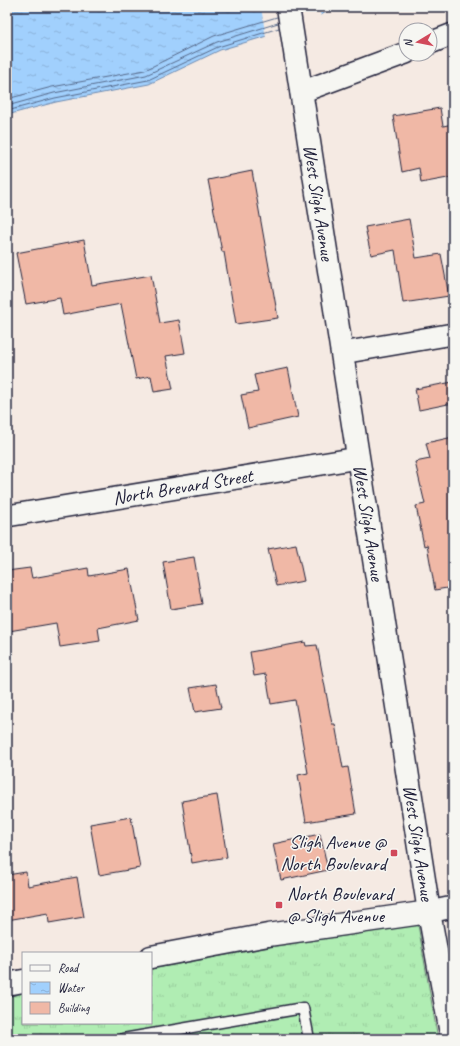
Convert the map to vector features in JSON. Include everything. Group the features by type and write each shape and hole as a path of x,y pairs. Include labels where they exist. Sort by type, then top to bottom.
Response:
{"main road":[{"name":"West Sligh Avenue","path":"288,7 430,912 452,1039"},
{"path":"152,957 268,935 430,912"},
{"path":"7,984 22,981"}],"street":[{"path":"438,40 453,34"},
{"path":"300,84 398,55"},
{"path":"342,353 453,334"},
{"name":"North Brevard Street","path":"7,516 358,458"},
{"path":"430,912 453,907"}],"lane":[{"path":"123,1039 303,1008 309,1039"}],"green space":[{"path":"418,925 438,1039 7,1039 7,997 22,993 22,1024 152,1024 152,969 270,947"}],"water":[{"path":"7,7 334,7 307,24 220,50 149,84 56,102 7,115"}],"pier":[{"path":"261,7 319,7 321,17 308,25 266,38"}],"building":[{"path":"440,108 443,126 453,124 453,177 421,183 419,168 402,172 393,116"},
{"path":"252,171 278,318 236,324 224,252 222,252 208,180"},
{"path":"409,219 416,258 441,254 449,296 403,303 395,250 371,255 365,227"},
{"path":"84,240 92,285 151,275 160,323 179,320 185,353 166,356 173,389 154,392 151,376 136,379 121,304 63,315 60,298 26,304 16,253"},
{"path":"288,368 298,417 248,428 241,395 258,392 254,375"},
{"path":"453,382 453,403 419,410 415,389"},
{"path":"453,437 453,587 435,590 427,545 424,546 416,506 425,504 415,462 430,459 426,443"},
{"path":"296,544 304,581 276,586 268,549"},
{"path":"194,557 202,604 171,609 163,562"},
{"path":"30,568 32,578 88,568 89,576 129,569 139,620 98,628 100,641 60,647 56,623 9,631 7,571"},
{"path":"305,642 306,646 317,645 332,724 335,724 343,768 348,767 356,814 306,822 298,775 308,773 295,700 271,704 266,674 254,676 250,652"},
{"path":"216,684 221,708 195,712 190,688"},
{"path":"217,795 227,857 192,863 182,801"},
{"path":"131,817 140,868 99,875 90,824"},
{"path":"320,834 328,870 281,880 273,844"},
{"path":"26,872 28,886 77,877 84,917 49,923 48,913 7,920 7,875"}],"place":[{"name":"Sligh Avenue @ North Boulevard","path":"394,853"},
{"name":"North Boulevard @ Sligh Avenue","path":"279,905"}]}
